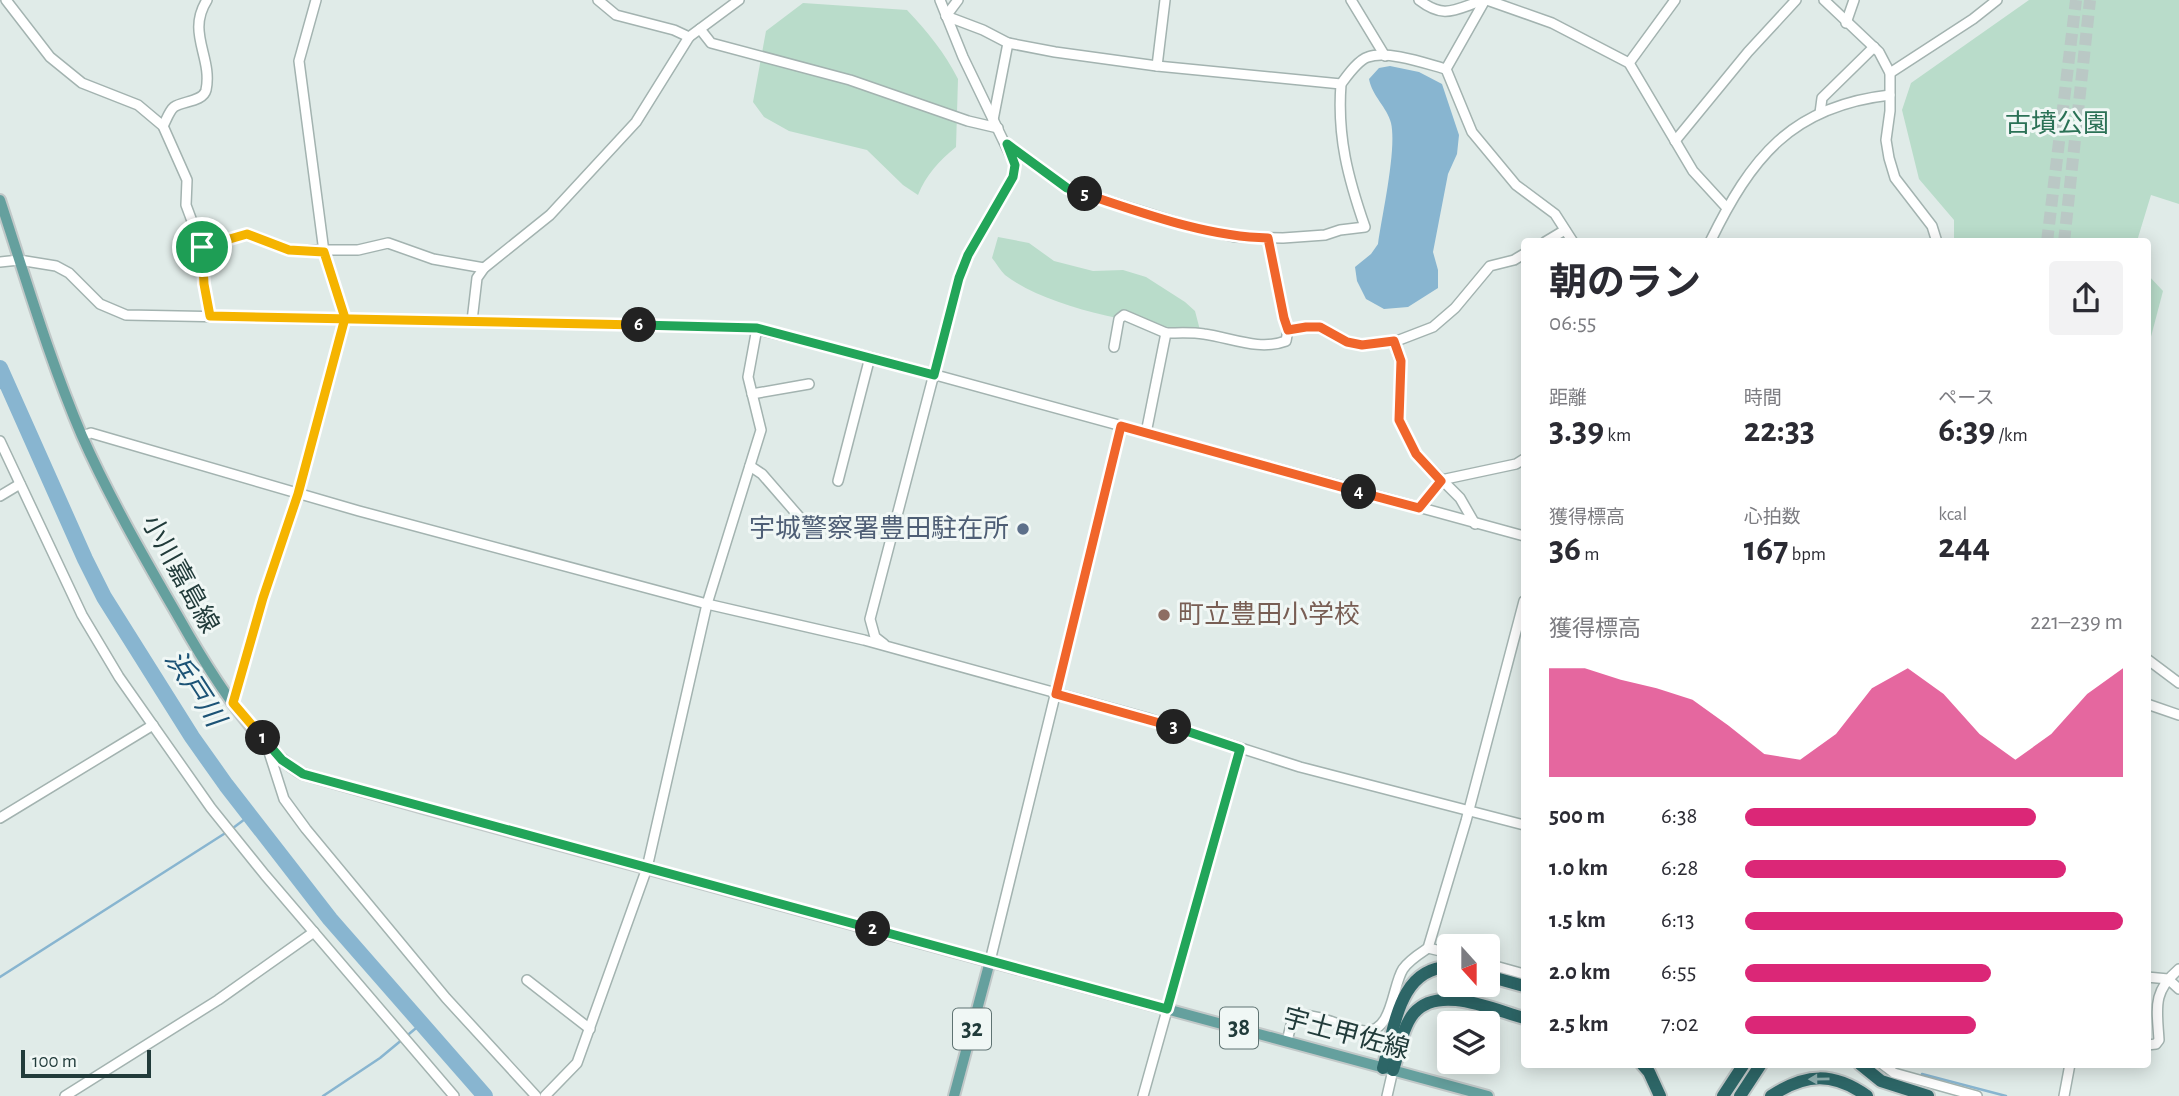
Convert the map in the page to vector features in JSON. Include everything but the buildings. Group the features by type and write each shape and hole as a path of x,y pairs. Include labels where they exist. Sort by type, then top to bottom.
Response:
{"highway":[{"path":"1388,1069 1408,988 1425,971 1437,967"},
{"path":"1500,979 1521,985"},
{"path":"1388,1069 1413,1013 1432,1001 1445,998 1457,1000 1521,1017"},
{"path":"1646,1068 1660,1096"},
{"path":"1723,1096 1741,1068"},
{"path":"1740,1096 1758,1068"},
{"path":"1864,1068 1893,1086 1928,1096"},
{"path":"1771,1096 1797,1081 1825,1077 1849,1085 1867,1096"}],"main road":[{"name":"小川嘉島線","path":"0,200 54,366 82,436 120,513 205,664 233,703 282,760 303,774 990,961"},
{"name":"宇土甲佐線","path":"990,961 1488,1096"},
{"name":"32","path":"954,1096 990,961"}],"street":[{"path":"6,0 50,57 82,83 138,106 163,126 187,180 186,205 202,247 204,284 210,316"},
{"path":"163,126 173,107 200,97 206,90 206,72 198,25 208,0"},
{"path":"233,703 263,598 298,494 345,318 324,252 299,61 316,0"},
{"path":"598,0 616,15 674,30 690,37"},
{"path":"472,321 477,278 484,268 550,215 636,122 690,37 739,0"},
{"path":"888,647 875,637 870,619 959,278 968,255 1013,177 1015,165 940,0"},
{"path":"946,16 958,0"},
{"path":"1157,66 1165,0"},
{"path":"1351,0 1385,56"},
{"path":"1419,0 1431,9 1443,13 1485,0 1552,23 1629,63 1693,171 1726,207"},
{"path":"1446,69 1485,0"},
{"path":"1629,63 1675,0"},
{"path":"1675,141 1748,52 1796,0"},
{"path":"1824,0 1879,52 1890,73 1886,140 1895,178 1932,226 1936,238"},
{"path":"1846,23 1854,0"},
{"path":"1890,73 1973,19 1997,0"},
{"path":"946,16 1008,43 1157,66 1340,84"},
{"path":"700,29 711,43 850,80 968,121 995,124"},
{"path":"995,124 1008,43"},
{"path":"1820,113 1822,99 1874,47"},
{"path":"1007,144 1067,188 1192,227 1235,237 1325,235 1365,227 1352,192 1340,138 1340,84 1366,57 1385,56 1446,69"},
{"path":"1446,69 1472,132 1516,185 1555,214 1571,238"},
{"path":"1712,238 1726,207 1759,158 1787,133 1820,113 1890,95"},
{"path":"1551,238 1565,229"},
{"path":"202,247 247,234 289,250 358,250 388,243 433,258 484,268"},
{"path":"1114,347 1119,319 1124,315 1166,333 1205,334 1247,344 1275,345 1286,341 1288,330 1268,238"},
{"path":"1288,330 1320,327 1347,342 1362,345 1394,341 1433,327 1455,308 1490,266 1521,256"},
{"path":"1,261 19,260 55,266 69,273 100,304 126,315 757,328 1521,535"},
{"path":"545,1096 577,1063 648,868 707,604 761,430 748,377 757,328"},
{"path":"1146,433 1166,333"},
{"path":"1394,341 1401,361 1399,420 1416,454 1460,498 1475,524"},
{"path":"838,481 870,357"},
{"path":"752,394 809,384"},
{"path":"990,961 1121,426"},
{"path":"82,436 91,433 298,494 707,604 888,647 1147,718 1240,749 1521,824"},
{"path":"0,441 82,615 119,677 211,808 402,1039 454,1096"},
{"path":"1419,508 1441,481 1521,461"},
{"path":"750,467 762,474 802,520"},
{"path":"0,496 20,484"},
{"path":"1287,1041 1291,1026 1301,1015 1314,1015 1366,1031 1376,1028 1384,1021 1402,970 1415,956 1428,948 1469,810 1521,612"},
{"path":"2151,662 2179,683"},
{"path":"2151,705 2177,714"},
{"path":"0,818 153,725"},
{"path":"265,741 284,799 306,829 446,998 536,1096"},
{"path":"1143,1096 1240,749"},
{"path":"65,1096 218,1000 314,932"},
{"path":"1428,948 1437,950"},
{"path":"1500,967 1521,973"},
{"path":"2151,1045 2159,1040 2157,1011 2160,990 2179,969"},
{"path":"2151,977 2168,979 2179,989"},
{"path":"527,980 590,1029"},
{"path":"1887,1068 1894,1073 1977,1096"},
{"path":"2064,1096 2069,1068"},
{"path":"1387,1096 1388,1069"}],"green space":[{"name":"古墳公園","path":"2029,0 2179,0 2179,204 2151,195 2138,238 1954,238 1954,220 1919,179 1902,110 1911,83"},
{"path":"803,3 907,10 953,69 958,79 956,147 934,169 918,195 903,185 867,150 789,131 764,117 753,102 766,31"},
{"path":"998,237 1029,243 1054,261 1093,271 1123,270 1146,277 1195,311 1201,334 1099,314 1047,298 1005,275 992,258"},
{"path":"2151,278 2163,291 2151,337"}],"water":[{"path":"1390,66 1419,72 1442,84 1459,135 1457,154 1448,174 1433,252 1438,270 1438,288 1408,307 1384,309 1366,299 1357,281 1355,267 1371,254 1378,244 1391,165 1392,134 1389,117 1369,79 1379,68"}],"waterway":[{"name":"浜戸川","path":"0,368 104,597 192,737 330,919 485,1096"},
{"path":"0,388 7,384"},
{"path":"233,828 249,816"},
{"path":"0,977 227,832"},
{"path":"323,1096 380,1058 421,1024"},
{"path":"1922,1074 2006,1096"}],"tunnel":[{"path":"2047,238 2076,0"},
{"path":"2064,238 2090,0"}],"place":[{"name":"宇城警察署豊田駐在所","path":"1023,529"},
{"name":"町立豊田小学校","path":"1164,615"}],"route":[{"path":"202,247 204,284 210,316 345,318 747,327 934,375 959,278 968,255 1013,177 1015,165 1007,144 1067,188 1192,227 1235,237 1268,238 1288,330 1320,327 1347,342 1362,345 1394,341 1401,361 1399,420 1416,454 1441,481 1419,508 1121,426 1056,694 1147,718 1240,749 1167,1009 423,808 303,774 292,768 233,703 263,598 298,494 345,318 324,252 289,250 247,234 202,247"}]}
